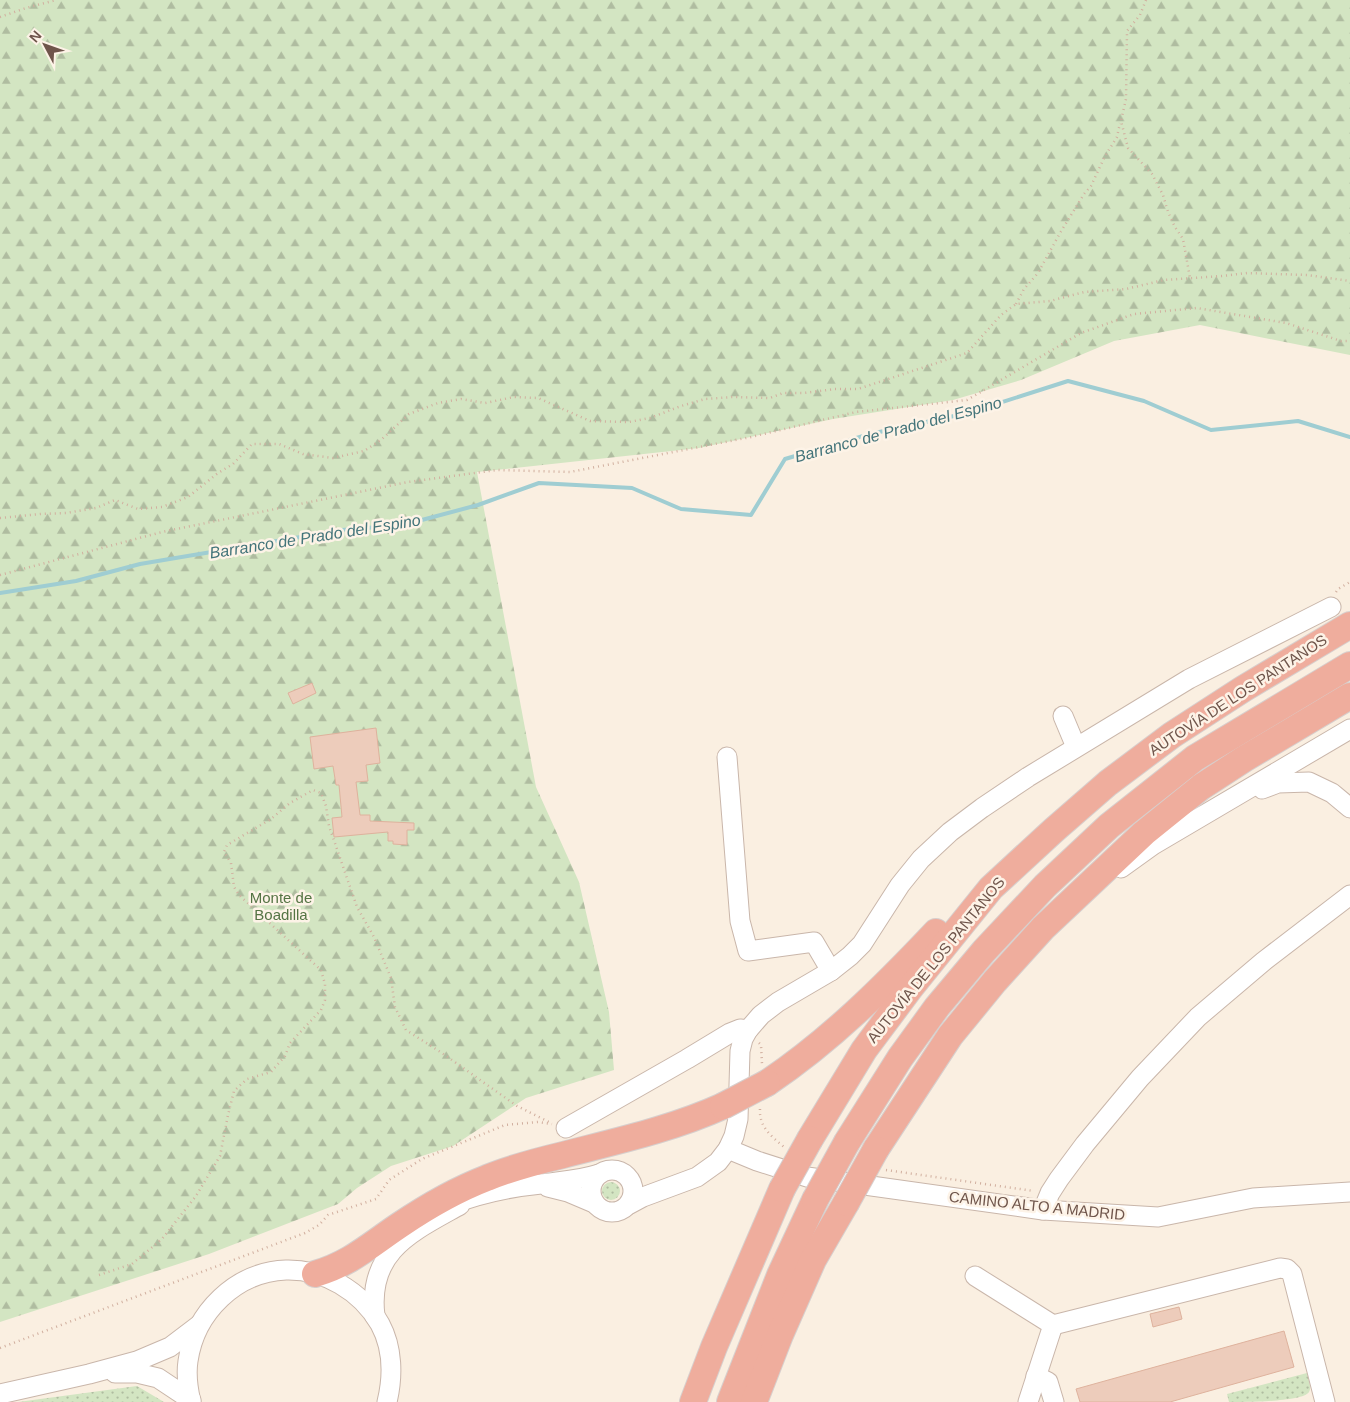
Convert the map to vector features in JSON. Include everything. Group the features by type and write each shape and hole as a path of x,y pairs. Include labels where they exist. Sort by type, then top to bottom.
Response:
{"highway":[{"name":"AUTOVÍA DE LOS PANTANOS","path":"693,1402 714,1347 782,1189 810,1139 864,1050 911,987 991,888 1108,783 1156,747 1243,689 1341,616"},
{"name":"AUTOVÍA DE LOS PANTANOS","path":"730,1402 780,1275 815,1200 847,1142 900,1058 936,1007 984,951 1045,886 1109,826 1195,758 1350,665"},
{"path":"754,1402 780,1335 813,1260 876,1149 950,1036 995,981 1043,928 1144,832 1201,787 1350,696"},
{"path":"315,1274 343,1264 438,1200 461,1188 542,1160 679,1124 704,1115 767,1083 805,1056 831,1034 908,961 964,904 991,888"},
{"path":"769,1402 784,1357 846,1203"}],"street":[{"path":"599,1174 592,1185 591,1191 594,1203 605,1212 612,1213 625,1209 643,1197 697,1177 718,1162 728,1149 734,1136 738,1119 740,1050 748,1030 761,1015 778,1002 831,971 850,956 862,944 900,885 922,859 950,832 982,808 1076,747 1189,679 1341,616"},
{"path":"1063,716 1076,747"},
{"path":"1043,928 1100,883 1153,845 1350,729"},
{"path":"727,757 740,922 748,951 814,942 831,971"},
{"path":"1219,807 1278,783 1309,782 1332,793 1350,808"},
{"path":"1043,1210 1050,1193 1085,1144 1140,1078 1198,1017 1264,961 1350,895"},
{"path":"566,1128 730,1033 748,1030"},
{"name":"CAMINO ALTO A MADRID","path":"728,1149 807,1178 1043,1210 1158,1217 1253,1198 1350,1192"},
{"path":"358,1254 437,1210 503,1190 569,1181 615,1170 620,1171 629,1178 645,1182 662,1184 686,1181"},
{"path":"629,1178 634,1188 630,1204"},
{"path":"532,1185 568,1192 594,1203"},
{"path":"375,1316 374,1292 378,1274 390,1253 408,1237 425,1226 475,1198"},
{"path":"975,1276 1053,1325 1280,1268 1287,1269 1292,1274 1325,1402"},
{"path":"191,1401 188,1362 192,1343 199,1325 211,1307 226,1292 244,1281 286,1270 307,1272 328,1278 347,1288 375,1316 386,1338 391,1358 392,1380 388,1402"},
{"path":"0,1394 137,1361 170,1346 199,1325"},
{"path":"1028,1402 1053,1325"},
{"path":"89,1374 137,1372 158,1378 191,1401"},
{"path":"1036,1376 1048,1382 1054,1402"}],"path":[{"path":"0,17 56,0"},
{"path":"0,518 66,513 96,508 115,500 138,509 162,507 188,497 218,473 233,464 252,444 278,444 303,454 333,458 364,451 381,440 409,414 438,403 461,399 485,403 514,397 538,398 590,420 629,422 650,418 705,399 733,397 770,398 783,393 858,389 967,352 1001,315 1016,304 1024,290 1038,273 1060,233 1091,186 1105,156 1117,137 1126,99 1126,31 1140,15 1146,0"},
{"path":"1121,121 1128,148 1152,174 1175,227 1183,239 1191,278"},
{"path":"1016,304 1050,301 1084,292 1126,289 1164,280 1247,273 1308,276 1350,281"},
{"path":"0,575 162,532 408,482 497,470 570,472 750,437 856,412 967,400 1081,333 1134,314 1197,308 1286,323 1341,341 1350,341"},
{"path":"0,1348 305,1233 319,1225 328,1215 376,1199 388,1180 422,1160 505,1125 538,1122 555,1124 517,1106 406,1030 395,1007 391,978 374,937 357,907 329,826 326,806 321,793 313,790 290,803 271,819 227,845 224,852 231,863 234,887 239,895 321,970 325,984 325,1000 321,1010 290,1043 286,1056 271,1072 247,1079 234,1091 220,1156 196,1196 162,1239 132,1264 100,1275"}],"green space":[{"name":"Monte de Boadilla","path":"0,0 1350,0 1350,355 1200,325 1114,341 1021,380 953,400 833,419 699,448 477,472 536,787 579,882 609,1012 614,1070 526,1098 453,1146 391,1166 357,1188 338,1204 209,1254 0,1322"},
{"path":"611,1182 617,1185 620,1191 617,1197 611,1200 605,1197 602,1191 605,1185"},
{"path":"1307,1373 1310,1383 1309,1392 1296,1398 1272,1401 1229,1402 1227,1394"},
{"path":"137,1386 164,1402 18,1402"}],"building":[{"path":"312,683 316,693 293,704 288,693"},
{"path":"376,728 380,763 366,765 368,781 356,782 360,815 370,815 370,821 414,823 414,830 407,830 407,845 393,844 393,841 388,841 388,832 334,837 332,818 342,817 339,785 336,785 333,766 314,769 310,737"},
{"path":"1179,1307 1182,1319 1153,1327 1150,1314"},
{"path":"1284,1331 1294,1367 1170,1402 1080,1402 1076,1389"}],"waterway":[{"name":"Barranco de Prado del Espino","path":"0,593 76,581 140,564 342,530 403,525 478,505 539,483 632,488 681,509 751,515 785,459 870,434 968,413 1068,381 1144,401 1211,430 1298,421 1350,437"}]}
